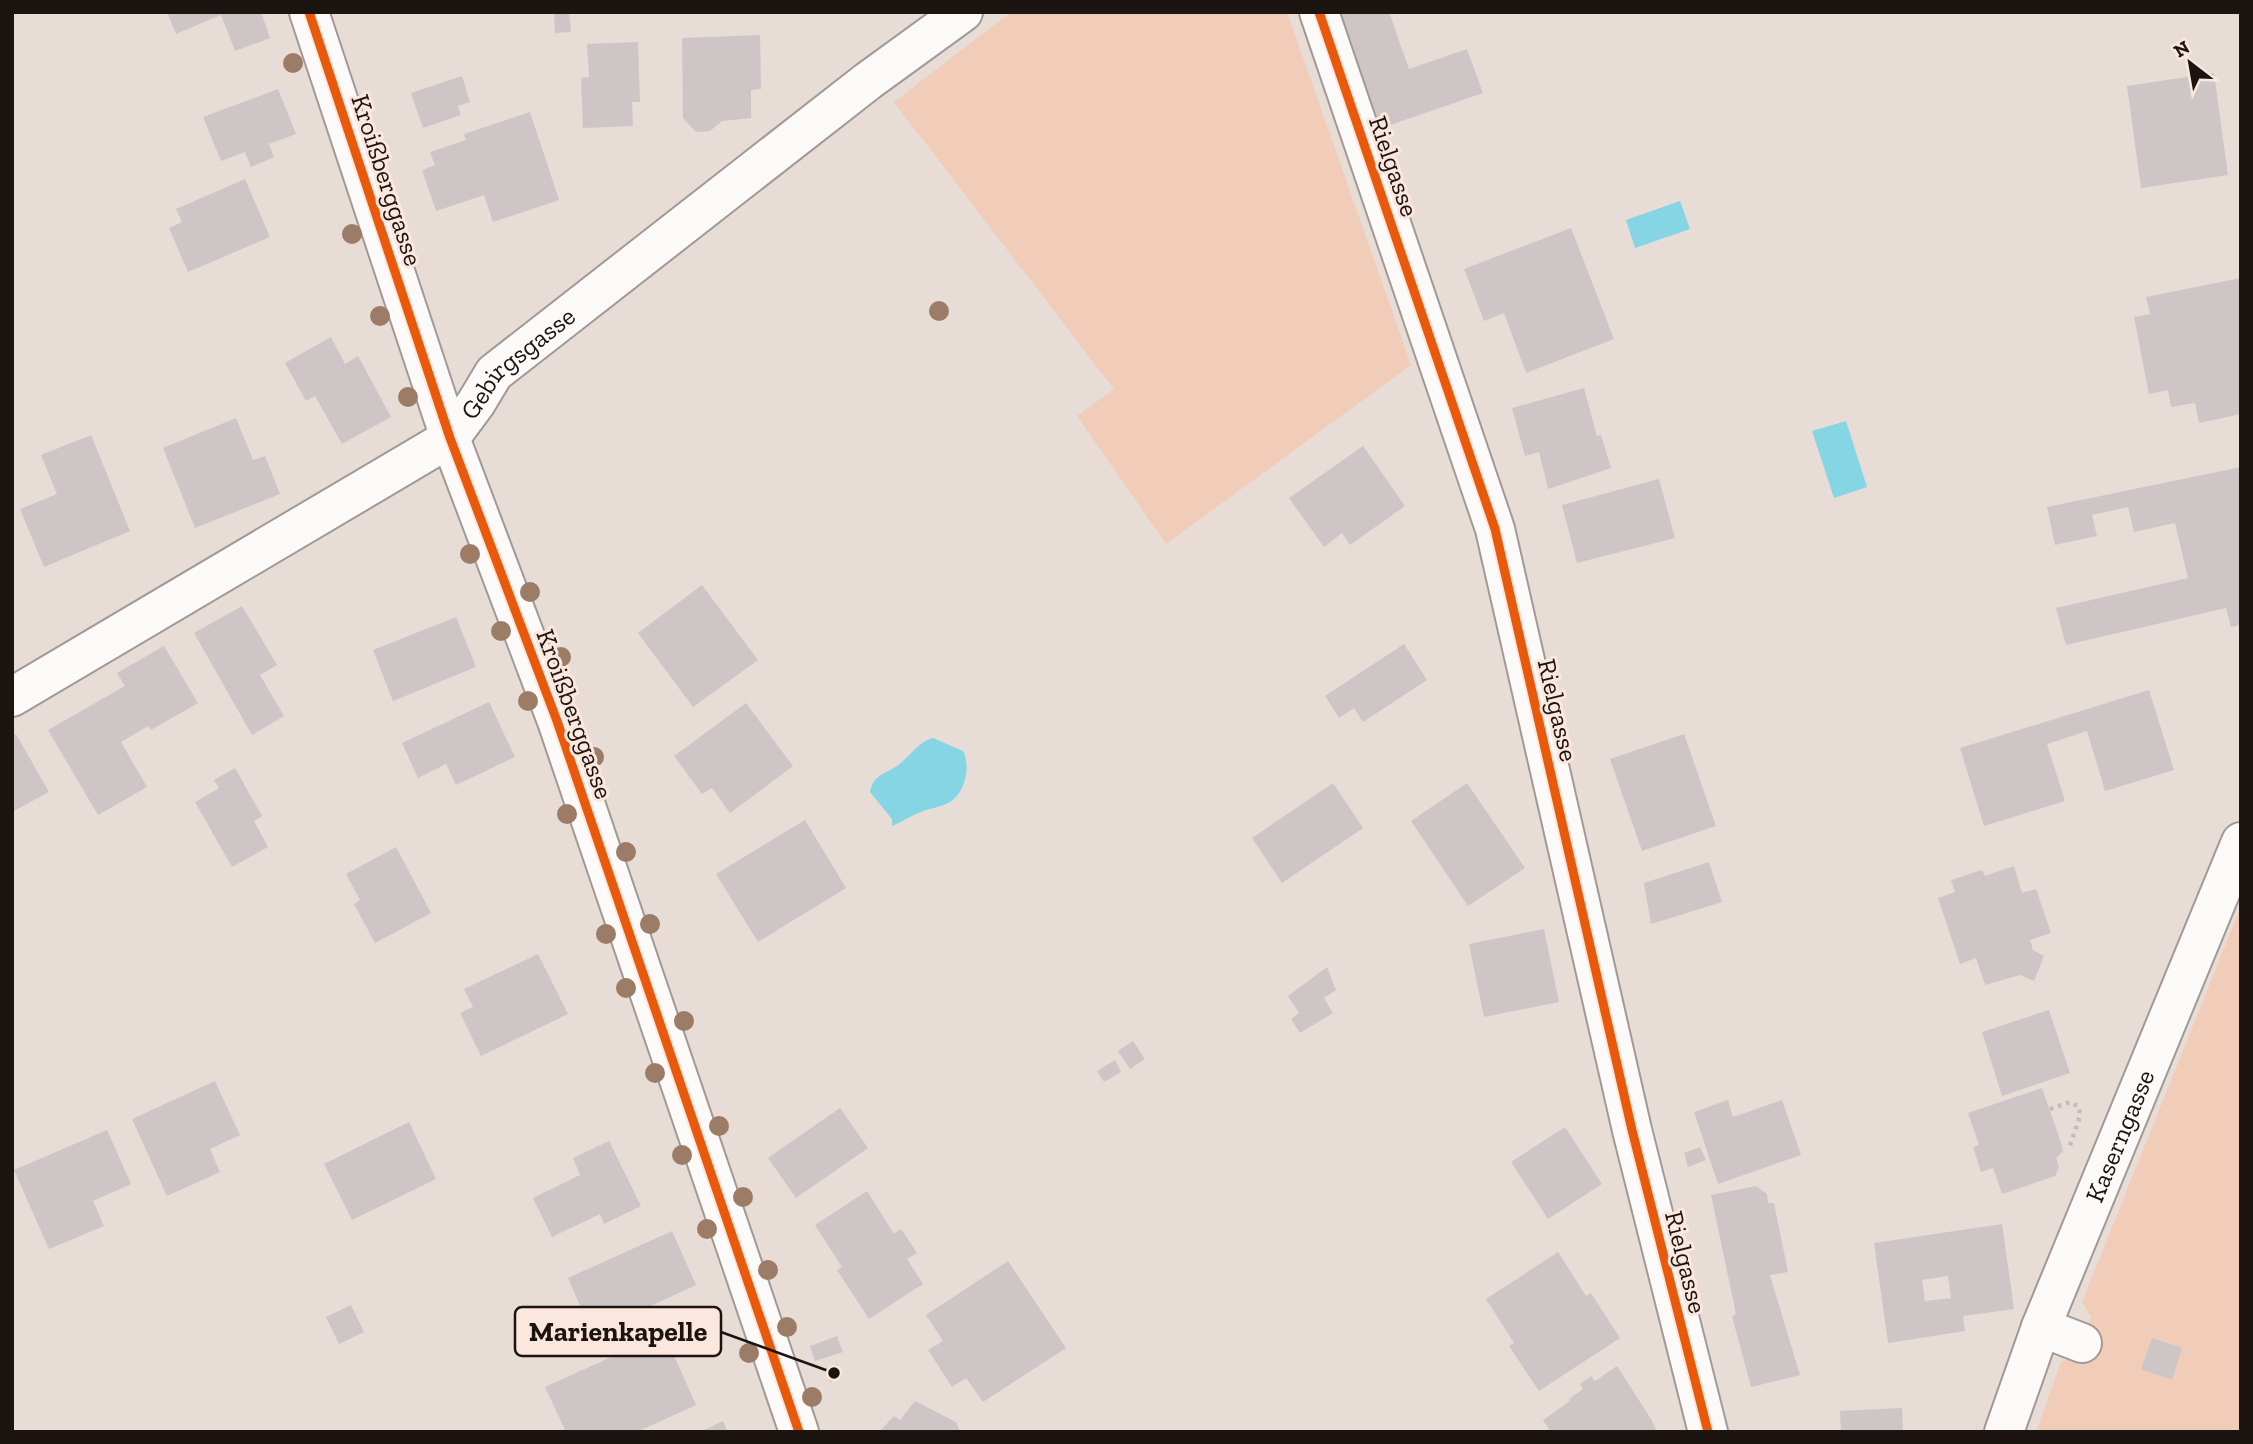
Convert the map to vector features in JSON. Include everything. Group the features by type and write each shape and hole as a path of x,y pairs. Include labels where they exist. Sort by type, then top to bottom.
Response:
{"street":[{"name":"Kroißberggasse","path":"309,12 450,438 557,721 799,1432"},
{"name":"Gebirgsgasse","path":"12,697 450,438 494,373 868,81 963,12"},
{"name":"Rielgasse","path":"1319,12 1495,529 1632,1130 1708,1432"},
{"name":"Kaserngasse","path":"2004,1432 2041,1327 2241,842"},
{"path":"2041,1327 2082,1343"}],"path":[{"path":"2050,1109 2070,1102 2079,1107 2080,1116 2068,1151 2075,1153"}],"shaded area":[{"path":"1011,12 1287,12 1411,365 1166,544 1077,416 1114,389 894,102"},
{"path":"2241,906 2241,1432 2036,1432 2061,1362 2077,1356 2091,1317 2082,1302"}],"water":[{"path":"1680,201 1690,229 1635,248 1626,220"},
{"path":"1846,421 1867,487 1834,498 1812,431"},
{"path":"933,738 963,751 966,771 963,786 950,802 892,826 892,819 870,792 872,785 878,777"}],"building":[{"path":"167,12 261,12 270,38 235,51 221,15 176,34"},
{"path":"554,12 569,12 571,32 555,33"},
{"path":"1337,12 1389,12 1409,69 1467,49 1483,93 1373,131"},
{"path":"760,35 761,89 751,90 751,118 722,121 710,131 696,132 683,118 682,38"},
{"path":"638,42 640,102 632,102 633,126 583,128 581,78 589,77 587,44"},
{"path":"2214,73 2228,175 2141,188 2127,86"},
{"path":"462,76 470,102 458,106 461,115 423,128 411,93"},
{"path":"278,89 296,134 269,144 274,157 251,167 245,152 221,161 203,117"},
{"path":"530,112 559,200 493,222 484,195 436,211 422,170 435,165 430,152 466,140 464,134"},
{"path":"245,179 270,237 188,272 169,228 182,222 176,209"},
{"path":"1571,228 1614,339 1526,373 1504,313 1484,321 1464,269"},
{"path":"2241,278 2241,414 2199,423 2195,403 2171,407 2168,390 2149,394 2134,317 2150,314 2146,297"},
{"path":"331,337 345,364 358,356 391,417 342,444 315,396 306,401 285,363"},
{"path":"1584,388 1597,436 1601,435 1611,468 1548,489 1539,452 1525,456 1512,408"},
{"path":"236,418 253,460 265,456 280,494 195,528 163,448"},
{"path":"91,435 130,531 44,567 20,509 57,494 41,455"},
{"path":"1363,446 1405,506 1350,545 1342,533 1324,547 1289,498"},
{"path":"2241,467 2241,625 2231,627 2226,608 2066,645 2056,608 2188,578 2175,523 2134,532 2128,507 2092,515 2097,536 2055,545 2047,507"},
{"path":"1659,479 1675,538 1577,563 1562,505"},
{"path":"702,585 758,660 693,707 638,633"},
{"path":"242,606 277,665 260,675 284,716 252,735 194,633"},
{"path":"456,617 476,667 393,701 373,650"},
{"path":"1404,644 1427,680 1363,722 1354,708 1339,718 1325,696"},
{"path":"164,646 198,703 151,730 148,726 121,742 147,787 98,815 48,730 125,686 117,673"},
{"path":"2149,690 2174,770 2105,791 2087,731 2047,744 2065,801 1984,826 1960,748"},
{"path":"489,702 515,757 456,785 446,764 418,778 402,743"},
{"path":"746,703 793,766 730,813 712,788 702,794 674,756"},
{"path":"16,734 49,792 12,812 12,736"},
{"path":"1684,734 1716,826 1642,851 1610,759"},
{"path":"235,768 262,816 254,821 268,847 232,867 195,802 219,788 214,780"},
{"path":"1333,783 1363,828 1282,883 1252,838"},
{"path":"1467,783 1525,868 1468,906 1411,821"},
{"path":"805,820 846,888 758,942 716,874"},
{"path":"396,847 431,913 375,943 354,904 360,900 346,874"},
{"path":"1709,862 1722,902 1651,924 1644,883"},
{"path":"2014,866 2022,893 2036,889 2051,933 2030,940 2033,950 2044,956 2034,981 2020,975 1985,985 1976,958 1960,964 1938,898 1955,892 1951,880 1982,870 1985,876"},
{"path":"1544,929 1559,1002 1484,1017 1469,944"},
{"path":"538,954 568,1014 481,1056 460,1013 473,1007 464,989"},
{"path":"1327,967 1336,990 1324,998 1333,1013 1300,1033 1291,1019 1299,1013 1288,996"},
{"path":"2049,1010 2070,1073 2002,1096 1982,1032"},
{"path":"1133,1041 1145,1059 1130,1069 1118,1051"},
{"path":"1115,1060 1121,1072 1104,1082 1097,1071"},
{"path":"215,1081 240,1135 210,1149 220,1172 167,1196 132,1119"},
{"path":"2042,1088 2062,1146 2063,1151 2056,1158 2059,1168 2055,1176 2002,1194 1993,1168 1981,1172 1973,1147 1979,1145 1968,1113"},
{"path":"1728,1100 1733,1117 1782,1100 1801,1155 1718,1184 1694,1112"},
{"path":"840,1108 868,1148 796,1198 768,1158"},
{"path":"409,1122 436,1179 352,1220 324,1164"},
{"path":"1565,1127 1602,1184 1548,1219 1511,1162"},
{"path":"107,1130 131,1184 93,1201 104,1226 49,1249 14,1170"},
{"path":"609,1141 641,1206 604,1224 600,1214 552,1237 533,1198 580,1175 573,1158"},
{"path":"1700,1147 1706,1160 1688,1167 1684,1153"},
{"path":"1756,1186 1767,1194 1768,1203 1774,1203 1788,1272 1770,1275 1800,1375 1751,1387 1732,1316 1736,1314 1711,1195"},
{"path":"867,1191 894,1234 901,1229 917,1253 907,1259 923,1284 869,1319 837,1270 842,1267 815,1225"},
{"path":"2002,1224 2014,1309 1963,1316 1965,1331 1888,1343 1874,1243","holes":["1948,1276 1951,1298 1925,1301 1922,1280"]},
{"path":"672,1231 696,1285 592,1333 568,1278"},
{"path":"1558,1252 1586,1296 1591,1293 1620,1338 1539,1391 1509,1346 1514,1343 1486,1299"},
{"path":"1008,1261 1066,1348 983,1402 966,1378 952,1387 928,1350 943,1341 926,1315"},
{"path":"351,1305 364,1332 339,1344 326,1317"},
{"path":"664,1333 696,1405 637,1432 566,1432 545,1387"},
{"path":"837,1336 843,1352 815,1361 810,1346"},
{"path":"2152,1338 2182,1348 2172,1380 2141,1369"},
{"path":"837,1364 842,1378 830,1382 826,1368"},
{"path":"1617,1366 1657,1432 1551,1432 1543,1420 1583,1389 1580,1384 1591,1376 1595,1381"},
{"path":"915,1401 956,1422 960,1432 879,1432 894,1416 900,1420"},
{"path":"1902,1408 1903,1432 1841,1432 1840,1411"},
{"path":"723,1421 728,1432 700,1432"}],"cycle path":[{"path":"309,12 450,438 557,721 799,1432"},
{"path":"1319,12 1495,529 1632,1130 1708,1432"}],"place":[{"name":"Marienkapelle","path":"834,1373"}]}
